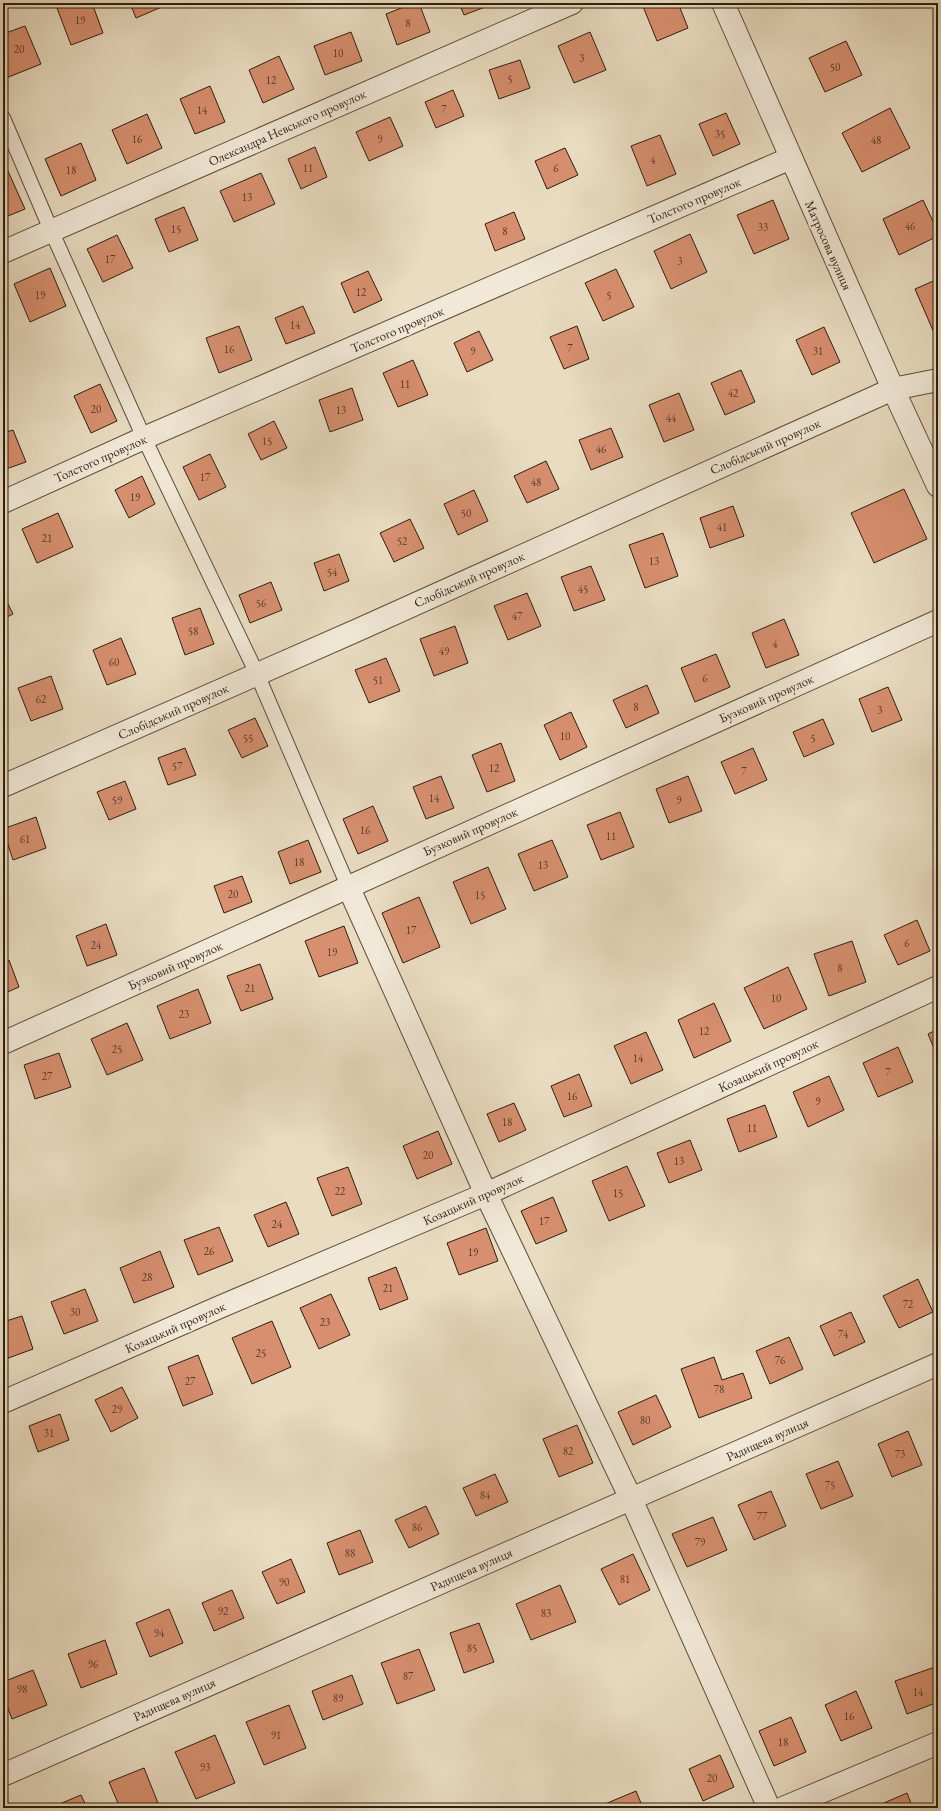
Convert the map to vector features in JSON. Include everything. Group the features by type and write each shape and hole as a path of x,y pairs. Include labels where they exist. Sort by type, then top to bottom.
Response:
{"street":[{"name":"Олександра Невського провулок","path":"3,252 572,3"},
{"name":"Матросова вулиця","path":"723,3 893,389 938,486"},
{"name":"Толстого провулок","path":"3,502 144,438 791,158"},
{"name":"Слобідський провулок","path":"3,786 893,389 938,380"},
{"name":"Бузковий провулок","path":"3,1043 938,621"},
{"path":"348,886 486,1194 631,1499 768,1808"},
{"name":"Козацький провулок","path":"3,1402 222,1306 486,1194 938,987"},
{"name":"Радищева вулиця","path":"3,1774 938,1364"},
{"path":"783,1808 938,1743"}],"lane":[{"path":"3,118 51,230 144,438 257,674 348,886"}],"building":[{"path":"69,3 92,3 103,33 71,45 57,8"},
{"path":"130,3 171,3 136,18"},
{"path":"414,3 419,3 430,32 397,45 386,14"},
{"path":"459,3 493,3 493,4 464,15"},
{"path":"678,3 688,28 657,41 642,4"},
{"path":"779,3 793,3 781,8"},
{"path":"25,26 41,64 6,78 3,70 3,34"},
{"path":"351,32 362,61 325,75 314,46"},
{"path":"590,32 606,70 574,83 558,46"},
{"path":"846,41 862,75 825,92 809,58"},
{"path":"279,56 294,89 263,103 249,70"},
{"path":"520,60 530,88 499,99 489,70"},
{"path":"210,86 225,122 195,134 180,99"},
{"path":"453,90 464,116 436,128 425,102"},
{"path":"890,108 910,148 862,172 842,133"},
{"path":"726,113 740,144 713,156 699,124"},
{"path":"147,114 162,148 127,164 112,130"},
{"path":"390,117 403,146 369,161 356,132"},
{"path":"660,135 676,174 647,186 631,146"},
{"path":"81,143 96,180 61,196 45,159"},
{"path":"315,147 327,177 301,189 288,159"},
{"path":"565,148 578,175 547,189 535,161"},
{"path":"7,169 25,209 3,218 3,171"},
{"path":"261,173 275,204 234,222 220,191"},
{"path":"773,200 789,239 754,254 737,215"},
{"path":"923,200 938,232 938,236 899,255 883,219"},
{"path":"184,207 198,240 169,252 155,219"},
{"path":"514,212 525,239 495,251 485,224"},
{"path":"690,234 707,272 671,289 654,251"},
{"path":"117,235 133,268 103,282 87,249"},
{"path":"50,268 66,306 30,322 14,284"},
{"path":"616,269 634,307 603,321 585,283"},
{"path":"368,271 382,300 354,313 341,283"},
{"path":"938,279 938,334 935,335 915,289"},
{"path":"303,306 315,333 286,344 275,318"},
{"path":"239,326 252,360 219,373 206,338"},
{"path":"577,326 589,359 564,369 550,337"},
{"path":"824,327 840,362 812,375 796,340"},
{"path":"479,331 493,360 467,372 454,343"},
{"path":"413,360 428,395 398,407 383,373"},
{"path":"741,370 755,402 725,415 711,383"},
{"path":"100,384 117,421 91,433 74,396"},
{"path":"352,388 363,420 330,432 319,400"},
{"path":"679,393 694,430 664,442 649,405"},
{"path":"274,421 287,448 261,460 248,434"},
{"path":"611,428 623,457 591,470 579,440"},
{"path":"13,430 26,462 3,470 3,433"},
{"path":"210,454 226,487 199,500 183,467"},
{"path":"546,461 559,489 527,503 514,476"},
{"path":"142,476 155,504 129,518 115,490"},
{"path":"904,489 927,539 874,563 851,513"},
{"path":"474,490 488,521 458,535 444,504"},
{"path":"733,506 744,536 710,548 700,518"},
{"path":"58,513 73,547 37,563 22,529"},
{"path":"410,519 424,548 394,562 380,533"},
{"path":"663,533 678,576 645,588 629,545"},
{"path":"339,554 349,581 324,591 314,563"},
{"path":"591,566 605,600 574,611 561,577"},
{"path":"271,582 282,610 250,623 239,595"},
{"path":"527,593 541,626 508,640 494,606"},
{"path":"3,594 13,614 3,619"},
{"path":"200,608 214,644 185,655 172,618"},
{"path":"784,619 799,655 766,668 752,633"},
{"path":"455,626 468,663 434,676 420,639"},
{"path":"121,638 136,674 107,685 93,650"},
{"path":"716,654 730,687 695,702 681,668"},
{"path":"386,658 400,691 369,703 355,670"},
{"path":"51,676 63,709 31,721 18,688"},
{"path":"647,685 659,713 626,728 613,700"},
{"path":"888,687 902,720 872,732 859,699"},
{"path":"571,712 587,747 560,760 544,725"},
{"path":"255,718 268,746 242,758 228,730"},
{"path":"823,719 834,744 804,757 793,732"},
{"path":"501,743 515,781 487,792 472,755"},
{"path":"185,748 196,775 168,785 158,758"},
{"path":"753,748 767,780 735,794 721,762"},
{"path":"441,776 454,808 426,819 413,787"},
{"path":"688,776 702,811 669,823 656,789"},
{"path":"125,781 136,809 109,820 97,792"},
{"path":"373,806 388,841 358,854 343,819"},
{"path":"620,812 634,847 601,860 587,825"},
{"path":"36,817 46,848 13,860 3,829"},
{"path":"308,840 321,872 290,884 278,852"},
{"path":"552,840 568,877 534,891 518,854"},
{"path":"488,867 506,909 471,924 453,882"},
{"path":"242,876 252,902 224,913 214,886"},
{"path":"419,897 440,947 403,963 382,913"},
{"path":"917,920 930,951 898,965 884,935"},
{"path":"106,924 117,955 87,966 76,936"},
{"path":"344,926 358,963 319,977 305,941"},
{"path":"852,941 866,982 829,996 814,954"},
{"path":"9,960 19,987 3,994 3,962"},
{"path":"260,964 273,999 241,1011 227,976"},
{"path":"788,967 807,1009 764,1029 744,988"},
{"path":"198,989 211,1023 170,1039 157,1006"},
{"path":"714,1003 731,1041 694,1058 678,1020"},
{"path":"127,1023 143,1060 107,1075 91,1039"},
{"path":"938,1029 938,1058 928,1034"},
{"path":"646,1032 663,1070 631,1084 614,1046"},
{"path":"898,1047 913,1082 878,1097 863,1063"},
{"path":"59,1053 71,1087 35,1099 24,1065"},
{"path":"579,1074 592,1106 564,1117 551,1086"},
{"path":"829,1076 844,1110 808,1127 793,1092"},
{"path":"514,1103 526,1130 499,1142 487,1114"},
{"path":"765,1105 777,1137 739,1152 727,1119"},
{"path":"438,1131 452,1164 417,1179 403,1146"},
{"path":"690,1140 702,1170 669,1183 657,1153"},
{"path":"627,1166 645,1206 609,1221 592,1181"},
{"path":"348,1167 362,1204 332,1216 317,1178"},
{"path":"553,1197 567,1231 536,1244 521,1211"},
{"path":"286,1202 299,1234 268,1247 254,1215"},
{"path":"219,1227 233,1261 198,1275 184,1240"},
{"path":"486,1228 498,1261 459,1275 447,1243"},
{"path":"160,1251 174,1287 134,1303 120,1268"},
{"path":"396,1267 408,1299 380,1310 368,1278"},
{"path":"918,1279 933,1312 899,1328 883,1296"},
{"path":"85,1289 98,1321 64,1334 51,1302"},
{"path":"331,1294 350,1335 319,1349 300,1308"},
{"path":"851,1312 865,1342 834,1356 820,1326"},
{"path":"22,1316 33,1349 3,1360 3,1322"},
{"path":"272,1321 291,1367 252,1384 232,1338"},
{"path":"789,1337 803,1369 770,1384 756,1351"},
{"path":"198,1355 213,1394 183,1406 168,1367"},
{"path":"714,1357 722,1380 743,1373 752,1398 699,1418 681,1369"},
{"path":"122,1387 138,1418 111,1432 95,1400"},
{"path":"656,1395 671,1427 633,1445 618,1412"},
{"path":"60,1414 69,1440 38,1452 29,1426"},
{"path":"577,1425 593,1463 559,1477 543,1439"},
{"path":"908,1431 922,1465 892,1477 878,1444"},
{"path":"838,1461 853,1496 821,1509 806,1474"},
{"path":"495,1474 508,1502 476,1516 463,1488"},
{"path":"771,1491 786,1526 754,1540 738,1505"},
{"path":"426,1506 439,1534 409,1548 395,1520"},
{"path":"713,1517 727,1550 687,1567 672,1534"},
{"path":"360,1530 373,1562 339,1575 327,1543"},
{"path":"633,1554 650,1590 619,1605 601,1569"},
{"path":"291,1559 305,1592 277,1604 262,1572"},
{"path":"560,1585 576,1622 531,1640 516,1604"},
{"path":"232,1590 244,1618 214,1631 202,1603"},
{"path":"169,1609 183,1643 150,1657 136,1623"},
{"path":"479,1623 494,1662 464,1673 450,1633"},
{"path":"105,1640 117,1674 81,1688 68,1654"},
{"path":"419,1649 435,1690 397,1704 381,1663"},
{"path":"935,1667 938,1677 938,1702 907,1714 895,1681"},
{"path":"33,1670 47,1705 12,1719 3,1695 3,1682"},
{"path":"352,1675 363,1704 323,1720 312,1691"},
{"path":"856,1691 872,1728 841,1741 825,1705"},
{"path":"289,1705 306,1748 264,1765 246,1722"},
{"path":"791,1717 806,1752 774,1766 759,1731"},
{"path":"215,1735 235,1783 196,1799 175,1752"},
{"path":"720,1755 734,1787 703,1801 689,1769"},
{"path":"144,1768 160,1808 120,1808 109,1782"},
{"path":"636,1791 643,1808 607,1808 605,1804"},
{"path":"907,1793 913,1808 878,1808 877,1806"},
{"path":"81,1795 87,1808 50,1808"}]}
